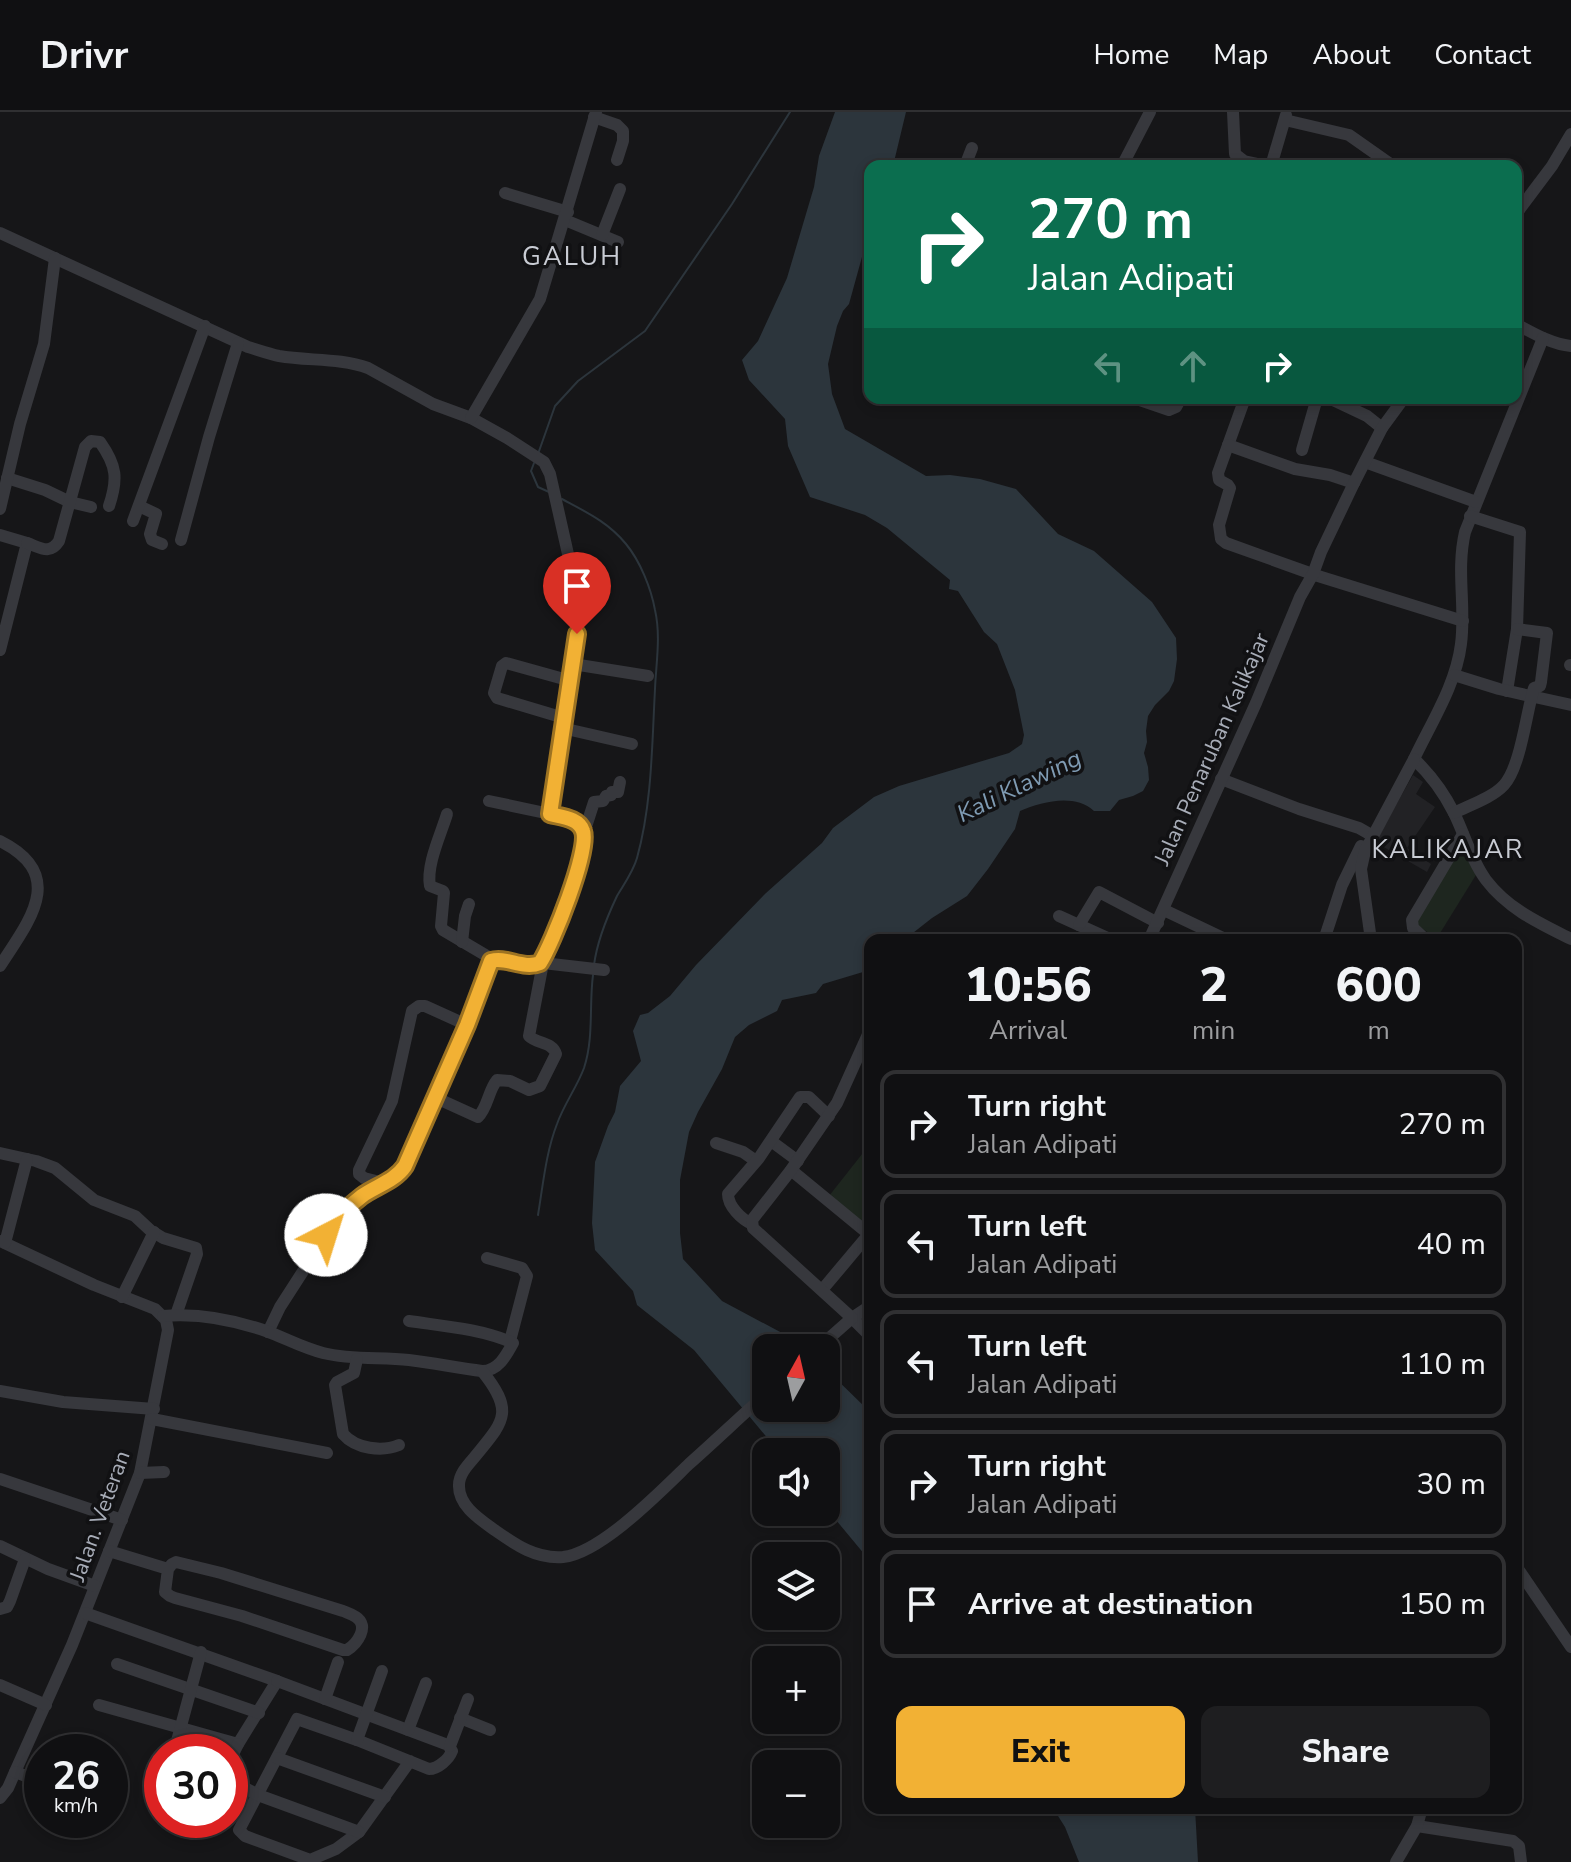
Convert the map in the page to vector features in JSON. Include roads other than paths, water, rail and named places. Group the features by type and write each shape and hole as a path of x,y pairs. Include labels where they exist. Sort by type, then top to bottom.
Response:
{"street":[{"path":"1125,160 1150,112"},
{"path":"1233,112 1235,154 1243,160"},
{"path":"471,418 540,299 595,115 623,131 617,160"},
{"path":"1271,160 1286,116 1349,135 1384,160"},
{"path":"1522,206 1571,134"},
{"path":"967,160 972,148"},
{"path":"602,235 620,189"},
{"path":"505,193 566,216 618,242"},
{"path":"0,233 238,343 279,356 357,364 368,368 433,404 471,418 546,465 568,554 577,624 550,814"},
{"path":"0,509 20,424 44,344 55,258"},
{"path":"133,521 205,326"},
{"path":"1522,327 1561,345 1571,346"},
{"path":"1522,389 1543,338"},
{"path":"181,540 238,343"},
{"path":"1152,404 1169,410 1178,404"},
{"path":"1243,404 1218,477 1230,488 1219,525 1221,539 1313,574 1461,620"},
{"path":"1302,450 1315,404"},
{"path":"1342,404 1367,416 1382,428"},
{"name":"Jalan Penaruban Kalikajar","path":"1152,934 1321,552 1382,428 1400,404"},
{"path":"1326,934 1342,885 1414,759 1454,675 1462,643 1462,546 1470,516 1516,404"},
{"path":"0,535 46,550 55,547 88,443 100,442 112,465 115,486 109,506"},
{"path":"1228,445 1295,469 1354,483"},
{"path":"1365,462 1476,502"},
{"path":"7,478 91,507"},
{"path":"139,506 156,514 150,536 162,544"},
{"path":"1470,516 1520,532 1517,629 1507,691"},
{"path":"0,650 27,543"},
{"path":"1454,813 1503,786 1522,741 1531,697 1534,688 1541,682 1547,633 1517,629"},
{"path":"571,681 506,663 502,666 494,693 497,698 563,723 632,744"},
{"path":"573,664 648,676"},
{"path":"1454,675 1571,705"},
{"path":"1414,759 1435,782 1454,813 1483,876 1505,901 1571,939"},
{"path":"1221,779 1371,834"},
{"path":"434,1097 478,1117 497,1080 510,1081 529,1090 540,1086 556,1054 551,1046 529,1036 543,961 571,893 594,802 603,801 612,792 618,792 620,782"},
{"path":"489,801 577,823 584,833"},
{"path":"447,814 429,883 444,893 443,930 492,959 530,966 543,961 604,970"},
{"path":"1370,934 1361,869 1371,834"},
{"path":"1420,934 1413,928 1412,920 1463,834"},
{"path":"0,841 26,860 34,874 39,896 23,930 0,966"},
{"path":"1079,925 1099,892 1158,923"},
{"path":"462,942 469,904"},
{"path":"1164,910 1214,934"},
{"path":"1059,916 1099,934"},
{"path":"268,1332 280,1307 336,1220 354,1202 398,1175 405,1166 467,1025 492,959"},
{"path":"384,1183 364,1178 359,1170 392,1101 412,1011 425,1006 467,1025"},
{"path":"864,1044 843,1093 829,1116 795,1166 753,1217 752,1224 864,1330"},
{"path":"752,1224 742,1218 727,1197 771,1141 800,1097 809,1097 829,1116"},
{"path":"771,1141 864,1229"},
{"path":"716,1143 743,1152 756,1161"},
{"path":"0,1153 55,1168 94,1200 135,1216 154,1232 122,1297"},
{"path":"27,1159 3,1242 169,1316 213,1319 268,1332 305,1348 357,1359 408,1360 491,1371 513,1343 510,1341 527,1276 522,1268 487,1258"},
{"name":"Jalan. Veteran","path":"0,1798 8,1788 46,1705 140,1473 169,1316 197,1251 192,1245 163,1238 154,1232"},
{"path":"822,1290 864,1242"},
{"path":"834,1334 864,1310"},
{"path":"409,1321 510,1341"},
{"path":"357,1359 354,1373 335,1385 343,1434 354,1443 368,1447 390,1448 399,1445"},
{"path":"482,1371 499,1394 503,1413 499,1427 460,1478 461,1498 473,1512 517,1546 546,1556 562,1557 578,1553 614,1530 752,1406"},
{"path":"0,1391 153,1414 327,1453"},
{"path":"140,1473 164,1472"},
{"path":"0,1479 122,1520"},
{"path":"0,1546 95,1586"},
{"path":"109,1551 168,1569"},
{"path":"0,1609 7,1607 10,1601 25,1559"},
{"path":"174,1563 187,1565 343,1611 360,1621 361,1634 354,1645 343,1650 170,1596 165,1592 168,1569 174,1563"},
{"path":"1522,1575 1571,1647"},
{"path":"85,1613 201,1652 450,1746"},
{"path":"179,1734 201,1652"},
{"path":"325,1699 338,1662"},
{"path":"117,1664 259,1713"},
{"path":"357,1740 382,1671"},
{"path":"245,1734 277,1681"},
{"path":"408,1730 426,1683"},
{"path":"0,1685 46,1705"},
{"path":"410,1761 359,1832 336,1849 310,1860 245,1836 239,1830 297,1719 435,1769 451,1755 450,1746 468,1699"},
{"path":"99,1705 204,1734"},
{"path":"460,1718 490,1730"},
{"path":"277,1758 385,1797"},
{"path":"15,1772 24,1775"},
{"path":"248,1790 359,1832"},
{"path":"1396,1862 1417,1826 1420,1814"},
{"path":"1417,1826 1513,1841 1519,1846 1521,1862"}],"water":[{"name":"Kali Klawing","path":"835,112 906,112 894,160 864,160 864,250 849,304 837,326 828,364 832,394 845,429 926,476 980,479 1016,489 1058,534 1094,551 1152,602 1176,638 1177,659 1174,681 1169,691 1148,716 1144,753 1149,780 1143,791 1119,800 1110,811 1094,811 1077,802 1058,801 1020,811 1015,829 967,896 912,934 864,934 863,972 823,984 816,993 782,1000 777,1011 749,1025 735,1037 689,1132 680,1180 680,1233 683,1259 722,1301 784,1334 752,1334 752,1420 694,1350 637,1305 633,1291 595,1250 592,1223 595,1162 615,1112 620,1086 641,1061 633,1031 640,1015 648,1013 670,996 696,965 766,893 822,843 833,828 874,797 899,786 1009,753 1022,744 1024,735 1015,690 997,644 984,632 958,591 949,589 950,580 887,528 865,515 810,497 788,446 785,419 749,380 742,360 758,341 787,278 814,187 819,156"},
{"path":"840,1383 864,1406 864,1554 840,1525 840,1438 767,1438 754,1422 840,1422"},
{"path":"1057,1814 1195,1814 1198,1862 1079,1862"}],"waterway":[{"path":"538,454 555,406 578,381 645,331 732,204 790,112"},
{"path":"534,463 531,471 538,487 549,492"},
{"path":"562,499 604,524 631,551 651,593 658,630 650,774 642,838 633,868 606,921 594,965"},
{"path":"538,1215 553,1135 587,1057 593,975"}],"district":[{"name":"GALUH","path":"572,256"},
{"name":"KALIKAJAR","path":"1448,849"}]}
